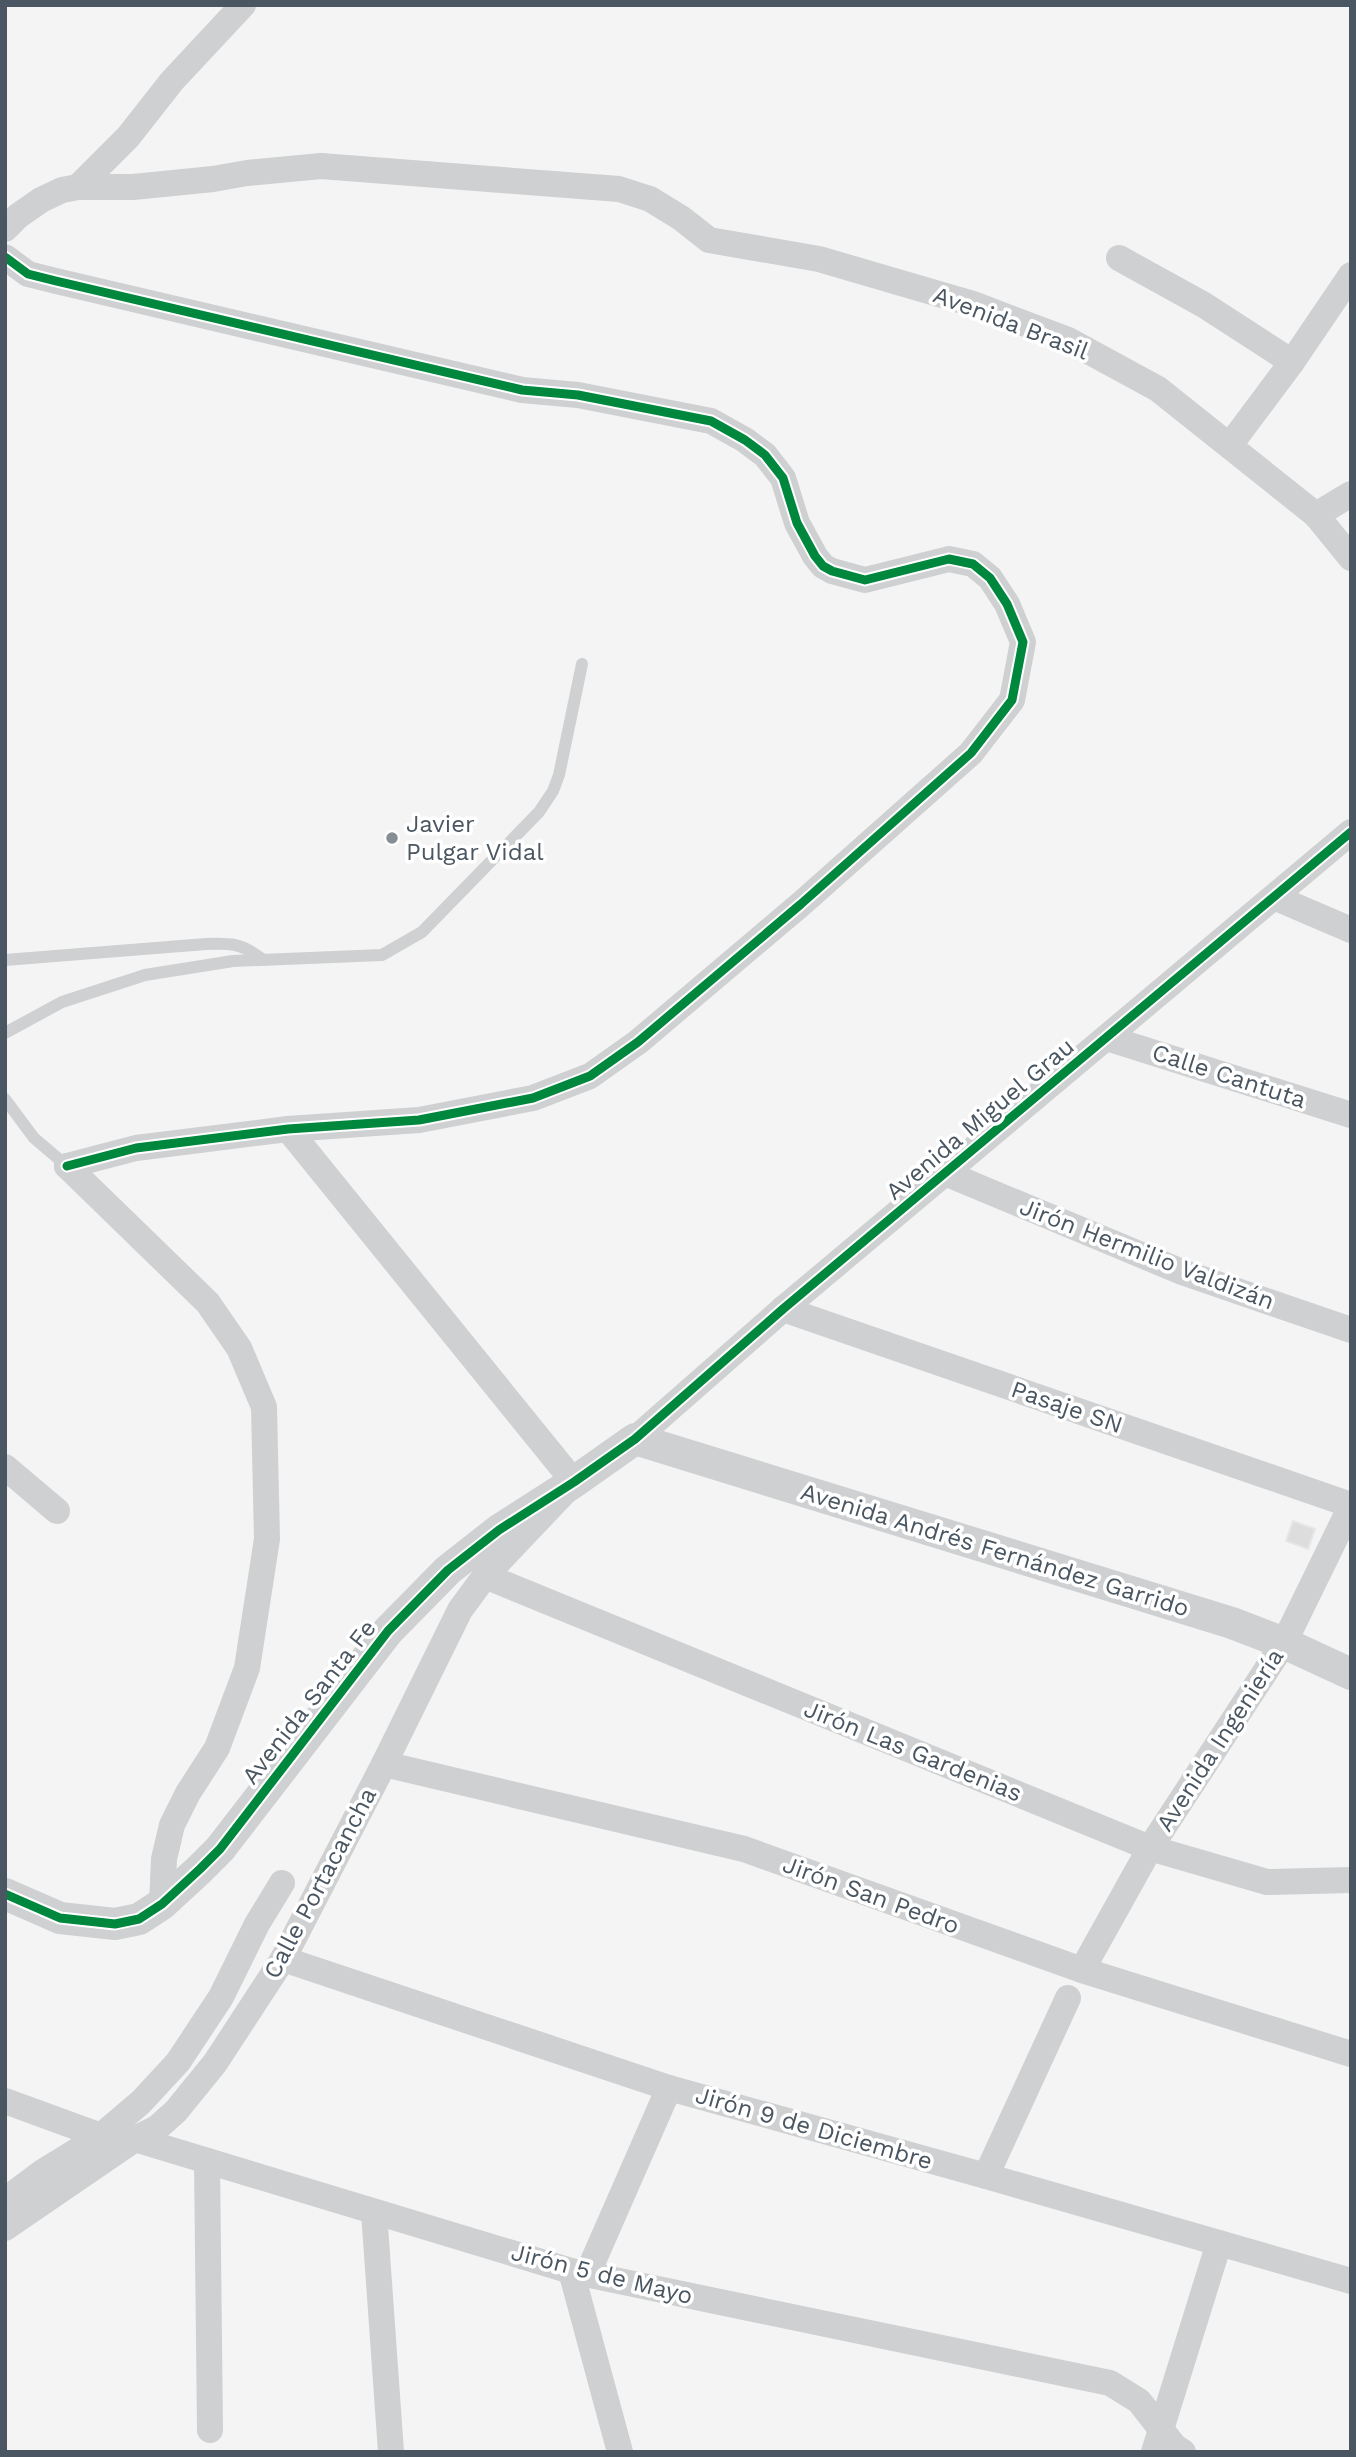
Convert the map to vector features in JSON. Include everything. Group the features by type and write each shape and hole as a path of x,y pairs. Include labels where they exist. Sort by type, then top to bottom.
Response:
{"street":[{"path":"5,229 41,200 62,190 78,187 128,137 172,81 243,5"},
{"name":"Avenida Brasil","path":"78,187 133,187 321,166 619,189 650,199 709,240 819,259 973,304 1068,340 1158,389 1315,514 1351,558"},
{"path":"5,257 28,274 522,390 578,395 711,421 745,440 765,455 776,468 783,478 797,523 823,566 865,580 949,559 973,564 990,578 1007,604 1023,642 1012,700 971,753 639,1042 590,1076 533,1098 419,1120 288,1129 136,1148 67,1166"},
{"path":"1119,258 1204,305 1292,362"},
{"path":"1230,445 1292,362 1351,275"},
{"path":"1315,514 1351,494"},
{"name":"Avenida Miguel Grau","path":"635,1439 783,1309 1351,832"},
{"path":"1274,897 1351,930"},
{"name":"Calle Cantuta","path":"1107,1038 1351,1115"},
{"path":"288,1129 574,1482"},
{"path":"67,1166 208,1303 239,1348 264,1407 267,1539 247,1668 218,1748 188,1793 172,1825 164,1858 162,1903"},
{"name":"Jirón Hermilio Valdizán","path":"946,1173 1182,1272 1351,1330"},
{"name":"Pasaje SN","path":"783,1309 1351,1506"},
{"name":"Avenida Santa Fe","path":"5,1894 60,1918 115,1924 139,1919 162,1903 219,1849 388,1631 448,1570 499,1530 635,1439"},
{"name":"Avenida Andrés Fernández Garrido","path":"635,1439 1232,1623 1284,1643 1351,1674"},
{"path":"5,1467 57,1511"},
{"name":"Calle Portacancha","path":"5,2228 157,2128 176,2111 215,2063 283,1959 460,1610 485,1576 574,1482"},
{"name":"Avenida Ingeniería","path":"1082,1970 1150,1848 1284,1643 1351,1506"},
{"name":"Jirón Las Gardenias","path":"485,1576 1150,1848 1267,1882 1351,1880"},
{"name":"Jirón San Pedro","path":"384,1764 744,1849 1082,1970 1351,2054"},
{"path":"5,2200 44,2171 101,2136 141,2102 178,2062 221,1997 257,1924 282,1883"},
{"name":"Jirón 9 de Diciembre","path":"283,1959 669,2088 1351,2281"},
{"path":"986,2176 1068,1998"},
{"path":"620,2452 579,2273 669,2088"},
{"name":"Jirón 5 de Mayo","path":"5,2101 101,2136 135,2140 579,2273 1110,2383 1139,2401 1158,2441 1183,2452"},
{"path":"206,2161 209,2431"},
{"path":"374,2212 391,2452"},
{"path":"1158,2441 1219,2244"}],"lane":[{"path":"5,1032 62,1002 145,975 233,961 382,954 422,932 539,811 552,791 559,775 582,664"},
{"path":"5,960 234,943 249,949 262,959"},
{"path":"5,1099 34,1138 67,1166"}],"building":[{"path":"1293,1521 1315,1529 1308,1549 1286,1541"}],"cycle path":[{"path":"5,257 28,274 522,390 578,395 711,421 765,455 783,478 797,523 823,566 865,580 949,559 973,564 990,578 1007,604 1023,642 1012,700 971,753 801,904 638,1042 590,1076 533,1098 419,1120 288,1129 136,1148 67,1166"},
{"path":"5,1894 60,1918 115,1924 139,1919 162,1904 220,1849 388,1631 448,1570 499,1530 635,1439 783,1309 1351,832"}],"place":[{"name":"Javier Pulgar Vidal","path":"392,838"}]}
